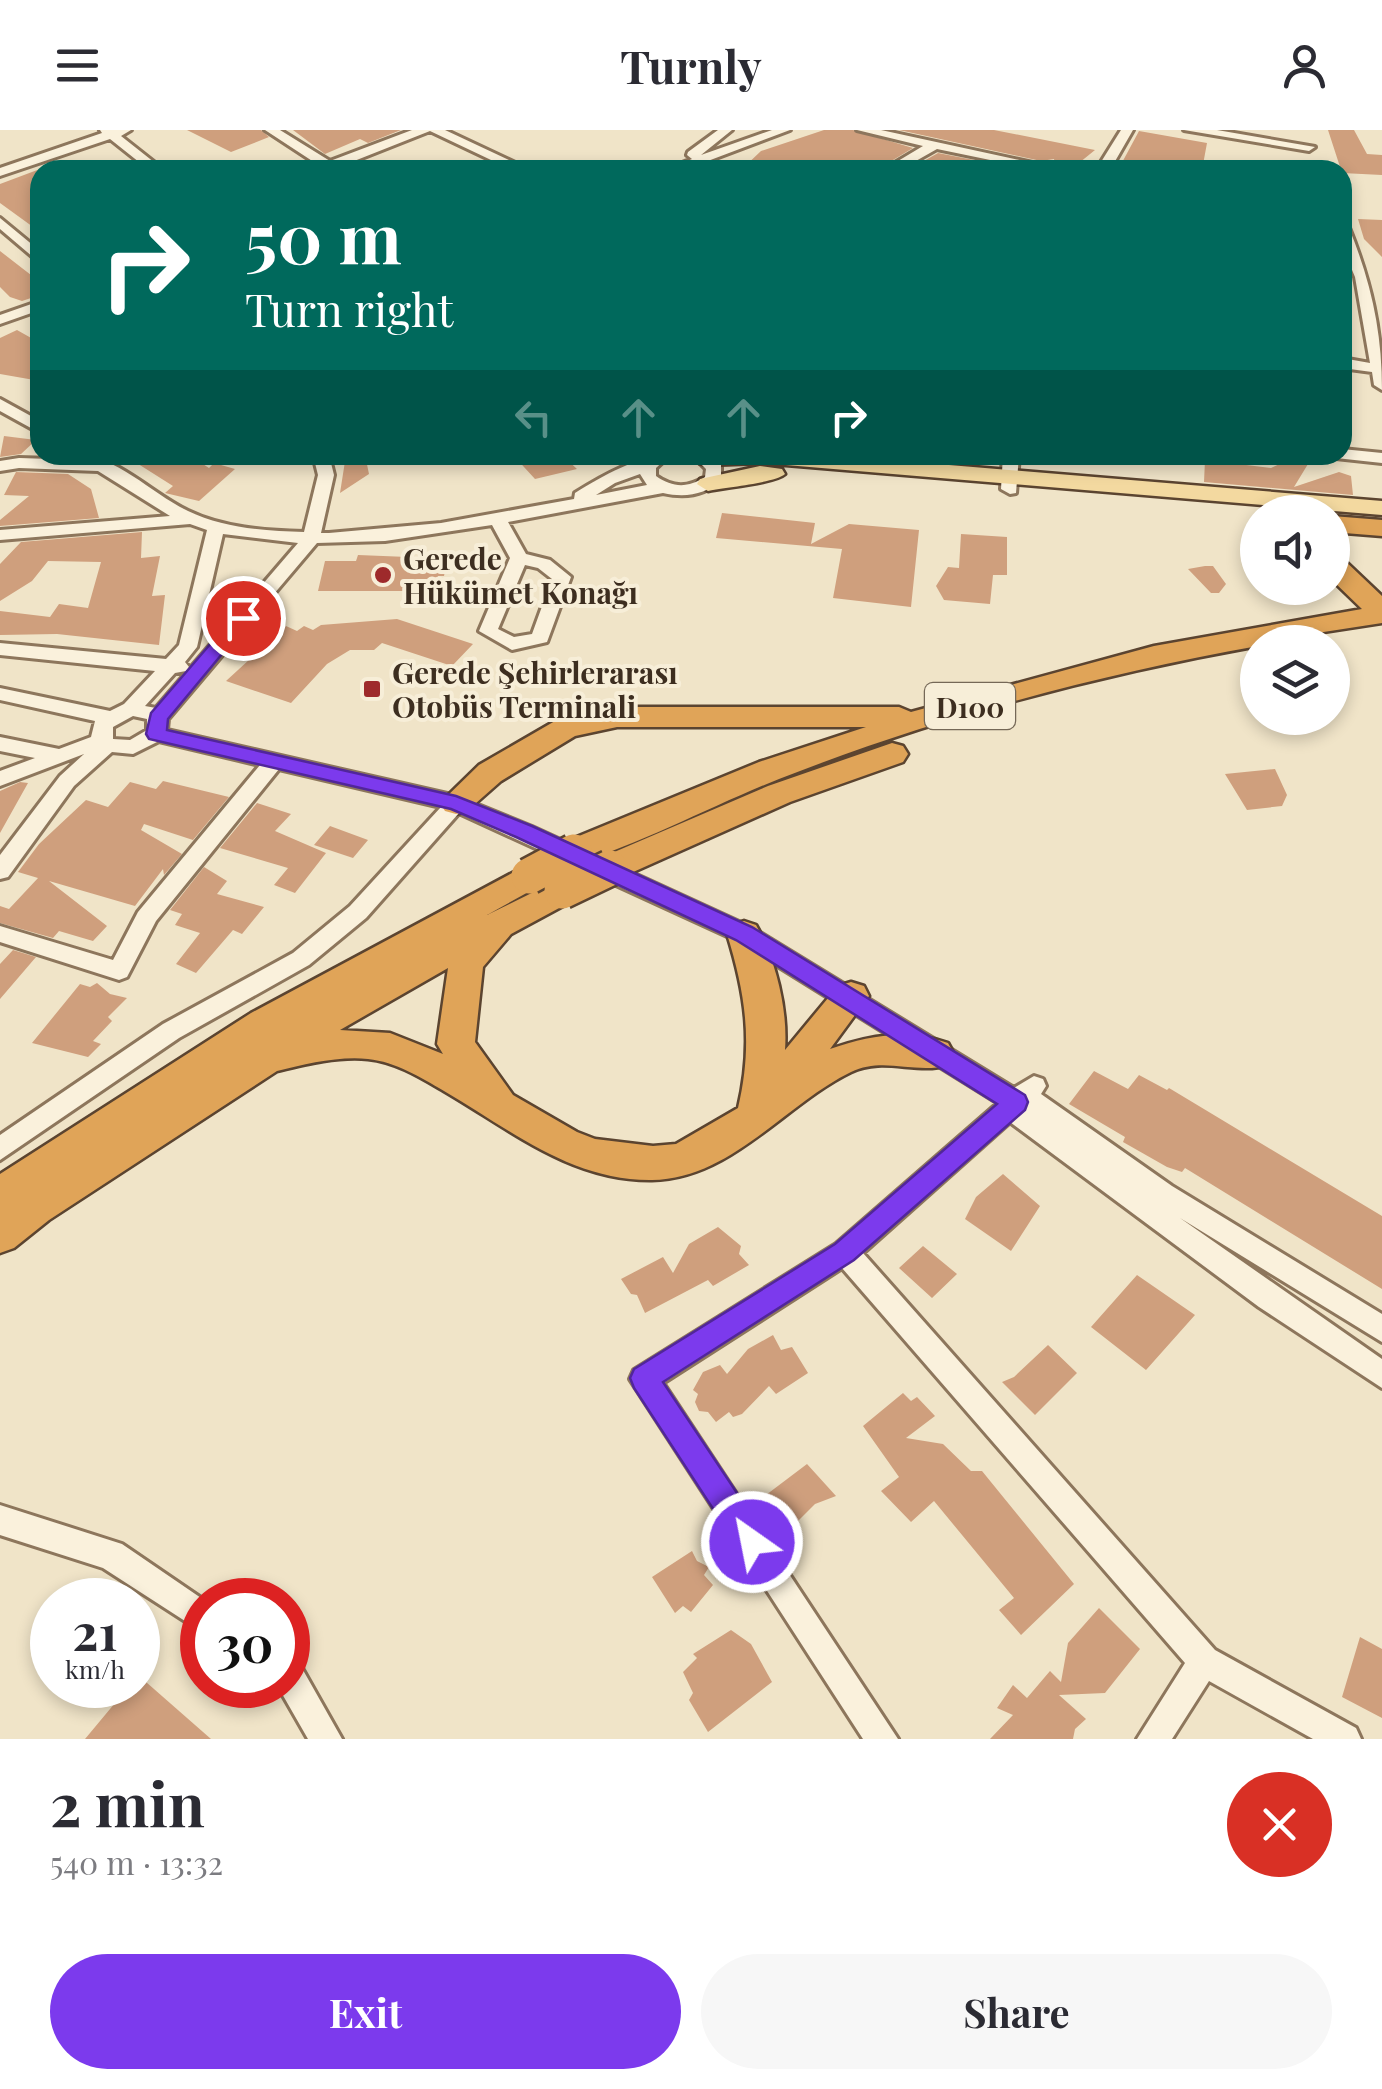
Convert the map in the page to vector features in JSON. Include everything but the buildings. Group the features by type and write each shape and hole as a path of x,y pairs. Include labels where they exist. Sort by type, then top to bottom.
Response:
{"highway":[{"path":"1350,525 1382,528"},
{"path":"1350,581 1377,607"},
{"name":"D100","path":"0,1235 261,1060 506,918 574,852 770,770 930,717 1154,655 1377,607"},
{"path":"1350,641 1382,635"},
{"name":"D100","path":"0,1195 264,1023 545,884 610,868 779,794 951,733 1160,676 1240,661"},
{"path":"456,803 490,773 566,728 617,717 930,717"},
{"path":"506,918 466,964 456,1044 479,1081 522,1117"},
{"path":"744,934 767,1006 767,1070 756,1113"},
{"path":"756,1113 850,996"},
{"path":"261,1060 301,1050 368,1044 412,1058 522,1117 564,1145 613,1160 659,1164 704,1150 813,1073 866,1051 899,1049 935,1054"}],"main road":[{"path":"893,465 1382,508"},
{"path":"708,484 760,473 1010,473 1240,515"}],"street":[{"path":"86,130 112,133 145,160"},
{"path":"271,130 319,160"},
{"path":"351,160 424,130"},
{"path":"436,130 502,160"},
{"path":"685,160 726,130"},
{"path":"699,160 784,130"},
{"path":"863,130 1009,160"},
{"path":"1109,160 1126,130"},
{"path":"1190,130 1312,152 1303,130"},
{"path":"112,133 130,160"},
{"path":"34,160 112,133"},
{"path":"908,160 935,145"},
{"path":"0,172 30,162"},
{"path":"0,222 30,249"},
{"path":"0,246 21,240"},
{"path":"1352,252 1362,277 1382,385"},
{"path":"1352,276 1382,278"},
{"path":"0,320 30,309"},
{"path":"1352,365 1381,369"},
{"path":"0,404 30,422"},
{"path":"1352,455 1382,458"},
{"path":"0,466 30,463"},
{"path":"74,465 102,466 216,528 312,540 420,532 662,488 682,491 708,484 716,468 713,465"},
{"path":"0,779 104,742 133,747 157,726 197,670 312,540 326,475 323,465"},
{"path":"574,502 639,465"},
{"path":"649,465 648,478 662,488"},
{"path":"496,517 519,558 544,564 562,577 540,638 512,644 488,631 519,558"},
{"path":"0,535 195,519"},
{"path":"132,709 188,647 216,528"},
{"path":"0,649 197,670"},
{"path":"0,694 110,718"},
{"path":"104,742 100,729 110,718 132,709 148,710 157,726 275,762 456,803 744,934 850,996 935,1054 1021,1098 1163,1194 1382,1329"},
{"path":"0,871 67,781 104,742"},
{"path":"0,744 66,757"},
{"path":"0,934 119,971 146,918 275,762"},
{"path":"0,1149 171,1031 301,959 358,912 456,803"},
{"path":"882,1739 644,1378 845,1252 1021,1098"},
{"path":"1021,1098 1268,1298 1382,1375"},
{"path":"845,1252 1204,1661 1345,1739"},
{"path":"0,1520 111,1555 180,1602"},
{"path":"1154,1739 1204,1661"},
{"path":"308,1708 326,1739"}],"place":[{"name":"Gerede Hükümet Konağı","path":"383,575"},
{"name":"Gerede Şehirlerarası Otobüs Terminali","path":"372,689"}],"route":[{"path":"243,618 158,718 156,734 456,803 524,832 744,934 1016,1102 845,1252 644,1378 752,1542"}]}
